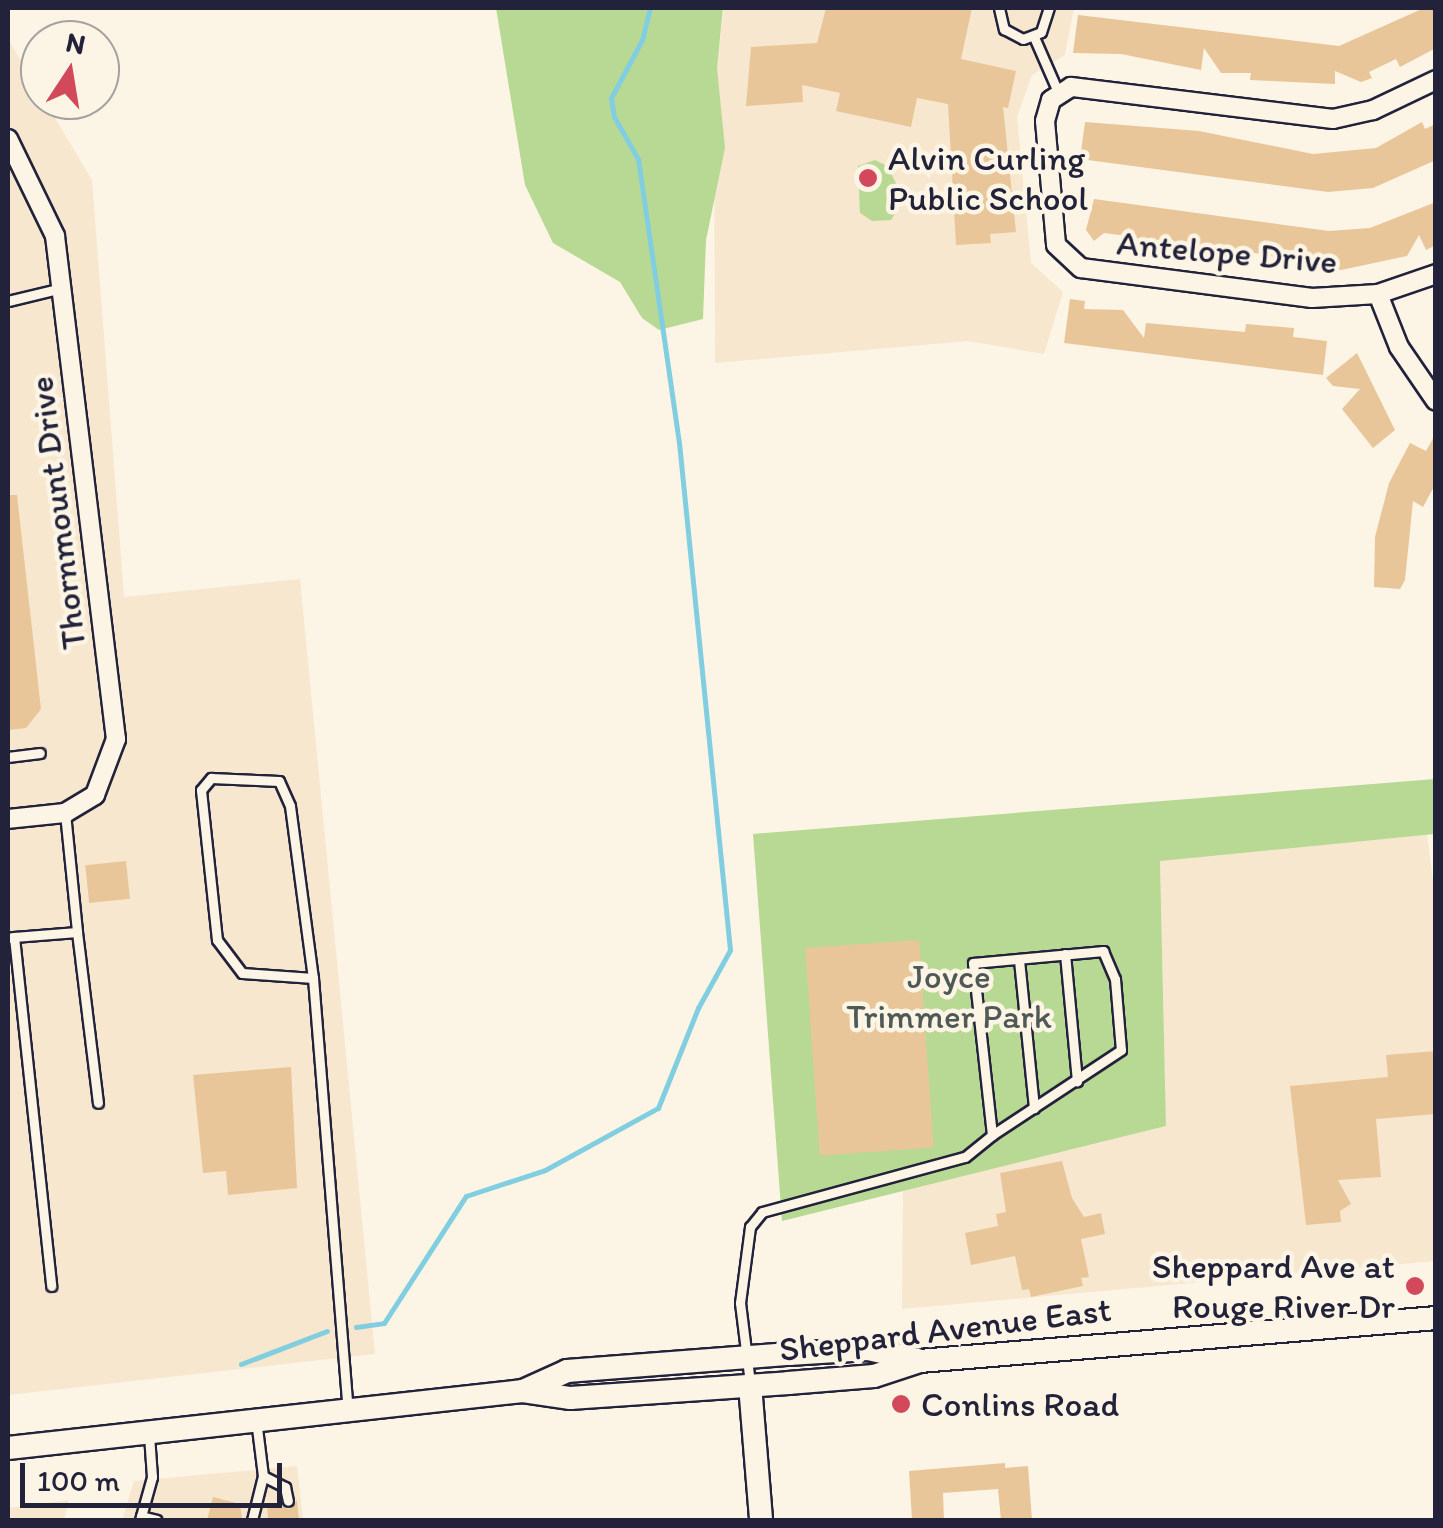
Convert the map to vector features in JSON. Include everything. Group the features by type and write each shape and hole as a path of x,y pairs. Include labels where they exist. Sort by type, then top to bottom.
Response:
{"main road":[{"name":"Sheppard Avenue East","path":"8,1448 522,1391 570,1398 750,1386 874,1376 920,1361 1436,1318"},
{"name":"Sheppard Avenue East","path":"522,1391 567,1371 868,1349 920,1361"},
{"path":"750,1386 761,1520"}],"street":[{"path":"1058,92 1087,87 1333,119 1372,110 1436,80"},
{"name":"Antelope Drive","path":"1058,92 1045,121 1056,245 1070,262 1112,274 1312,298 1378,294 1436,274"},
{"name":"Thornmount Drive","path":"8,140 55,236 65,288 116,739 95,796 65,813"},
{"path":"1378,294 1399,347 1436,401"},
{"path":"8,819 65,813"}],"lane":[{"path":"999,8 1004,29 1034,36"},
{"path":"1034,36 1047,24 1049,8"},
{"path":"1034,36 1058,92"},
{"path":"8,300 65,288"},
{"path":"8,757 40,753"},
{"path":"314,978 242,973 217,940 201,790 211,778 279,781 300,856 314,978 348,1409"},
{"path":"65,813 98,1103"},
{"path":"51,1286 11,938 77,932"},
{"path":"750,1386 744,1358 744,1253 762,1212 949,1166 1121,1050 1115,979 1103,951 973,963 992,1136"},
{"path":"1065,954 1077,1081"},
{"path":"1019,960 1034,1108"},
{"path":"252,1520 263,1476 256,1420"},
{"path":"148,1431 152,1476 140,1519 157,1520"},
{"path":"263,1476 286,1487 288,1501"}],"shaded area":[{"name":"Alvin Curling Public School","path":"724,8 1074,8 1065,55 1032,75 1017,117 1031,263 1063,292 1044,354 968,341 715,363 714,91"},
{"path":"8,39 20,59 20,120 56,120 92,180 124,597 300,579 375,1354 8,1395"},
{"path":"1427,835 1436,904 1435,1261 902,1309 903,1190 1166,1126 1160,859"},
{"path":"297,1466 303,1520 122,1520 134,1481"},
{"path":"69,1500 64,1520 8,1520 8,1508"}],"green space":[{"path":"496,8 723,8 717,68 725,148 706,240 703,319 659,330 642,318 620,282 553,243 525,185"},
{"path":"875,160 887,166 897,185 899,207 891,220 872,221 860,213 858,166"},
{"name":"Joyce Trimmer Park","path":"1435,779 1435,834 1160,861 1166,1126 782,1221 753,834"}],"building":[{"path":"826,8 972,8 961,59 1016,71 1008,108 1003,107 1016,232 990,234 991,243 956,245 948,104 917,98 911,127 836,111 840,93 802,85 803,102 746,106 751,47 817,43"},
{"path":"1424,8 1436,8 1436,48 1400,67 1396,59 1369,72 1372,78 1361,82 1335,71 1335,84 1250,80 1251,73 1221,73 1204,48 1201,70 1121,54 1073,53 1078,15 1339,46"},
{"path":"1085,122 1199,131 1313,154 1376,148 1422,122 1425,129 1436,124 1436,160 1373,188 1328,192 1080,159"},
{"path":"1094,199 1329,231 1370,228 1436,202 1436,245 1426,250 1419,235 1407,256 1341,270 1255,253 1216,255 1210,248 1143,238 1142,246 1126,244 1127,236 1104,233 1094,241 1086,230"},
{"path":"1070,299 1085,301 1084,309 1123,310 1144,338 1146,323 1245,332 1246,324 1294,328 1293,337 1327,341 1323,375 1064,343"},
{"path":"1357,353 1395,430 1373,448 1342,409 1360,389 1333,386 1326,378"},
{"path":"1436,433 1436,483 1423,507 1413,501 1405,580 1400,589 1374,587 1375,537 1389,483 1410,443 1426,451"},
{"path":"8,495 17,495 41,709 26,728 8,730"},
{"path":"126,861 130,899 89,903 85,865"},
{"path":"919,940 934,1147 820,1155 805,948"},
{"path":"1436,1051 1436,1114 1376,1119 1381,1177 1338,1180 1351,1204 1340,1211 1341,1222 1306,1225 1290,1086 1388,1077 1386,1055"},
{"path":"291,1067 297,1188 228,1195 226,1171 203,1173 193,1075"},
{"path":"1062,1161 1072,1198 1084,1217 1101,1213 1105,1234 1081,1239 1089,1277 1081,1278 1083,1286 1031,1297 1029,1289 1022,1290 1015,1256 971,1265 965,1233 998,1226 996,1214 1006,1212 1000,1173"},
{"path":"1005,1463 1005,1468 1028,1466 1032,1520 1001,1520 998,1489 943,1493 944,1520 912,1520 909,1471"},
{"path":"213,1497 240,1504 242,1520 207,1520"},
{"path":"297,1500 299,1520 268,1520 267,1503 289,1509"}],"waterway":[{"path":"356,1327 384,1323 466,1196 545,1170 658,1108 698,1008 730,950 679,443 638,159 614,117 611,98 642,40 650,8"},
{"path":"241,1364 327,1331"}],"place":[{"name":"Alvin Curling Public School","path":"868,178"},
{"name":"Sheppard Ave at Rouge River Dr","path":"1415,1286"},
{"name":"Conlins Road","path":"901,1404"}]}
